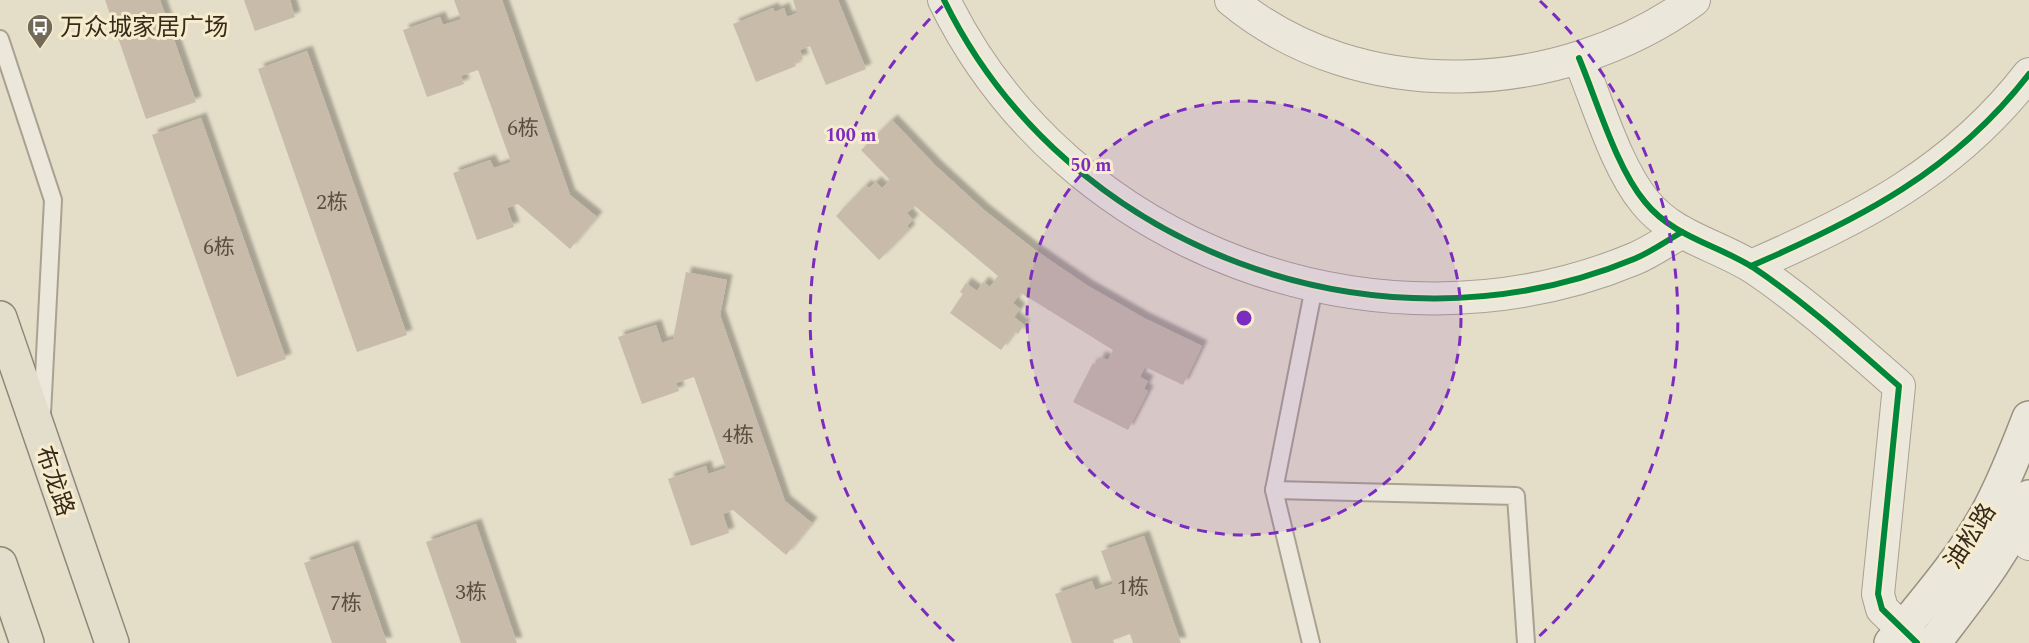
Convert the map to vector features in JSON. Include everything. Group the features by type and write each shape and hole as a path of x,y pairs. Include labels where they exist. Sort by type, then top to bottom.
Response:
{"main road":[{"name":"布龙路","path":"0,318 112,643"},
{"name":"油松路","path":"1903,638 1988,511 2013,460 2029,418"},
{"name":"油松路","path":"1934,643 1978,585 2023,536 2029,497"},
{"path":"0,564 27,643"}],"street":[{"path":"944,0 973,51 1000,89 1031,125 1101,189 1140,216 1224,259 1268,275 1314,287 1360,295 1407,299 1501,295 1593,274 1637,258 1682,232"},
{"path":"1231,0 1271,29 1339,60 1378,69 1457,77 1497,75 1579,58 1650,28 1694,0"},
{"path":"1579,58 1630,180 1646,203 1682,232 1751,266 1798,299 1899,386 1878,594 1882,609 1903,638"},
{"path":"1751,266 1850,221 1910,185 1987,122 2029,74"},
{"path":"1988,511 2023,536"}],"lane":[{"path":"0,39 53,200 41,439"},
{"path":"1311,643 1274,490 1314,287"},
{"path":"1274,490 1516,496 1526,643"}],"building":[{"path":"105,0 160,0 196,102 146,119"},
{"path":"244,0 290,0 295,17 255,31"},
{"path":"454,0 502,0 570,195 597,217 570,249 518,204 507,208 514,227 477,240 453,173 490,160 494,168 511,162 478,70 461,76 464,84 427,97 403,30 440,17 443,25 461,19"},
{"path":"793,0 838,0 866,69 826,85 810,46 800,50 803,59 794,62 796,66 756,82 733,24 773,8 775,12 784,8 787,17 797,13"},
{"path":"307,51 407,335 357,352 258,69"},
{"path":"201,118 286,359 237,377 152,135"},
{"path":"892,120 936,166 984,210 1035,250 1088,286 1144,318 1202,346 1183,385 1145,367 1140,377 1148,381 1144,389 1148,391 1128,430 1073,402 1093,363 1096,365 1100,357 1108,360 1113,350 1021,293 1013,303 1020,309 1014,317 1024,325 1018,334 1015,331 1001,350 950,313 963,294 960,292 966,283 977,291 983,282 990,287 998,276 915,206 907,213 913,220 907,226 910,229 879,260 836,216 866,185 869,188 876,182 882,188 890,180 861,150"},
{"path":"686,272 727,280 720,315 785,501 812,523 786,555 733,510 723,514 729,533 691,546 668,479 706,466 708,474 726,468 694,377 676,383 679,391 642,404 618,337 656,325 662,343 673,339"},
{"path":"476,524 517,643 461,643 426,542"},
{"path":"1144,536 1181,643 1133,643 1130,634 1113,640 1114,643 1072,643 1055,594 1092,581 1095,590 1113,584 1101,551"},
{"path":"353,546 387,643 332,643 304,563"}],"cycle path":[{"path":"944,0 998,87 1067,161 1149,220 1239,263 1336,290 1436,298 1536,289 1634,259 1682,232"},
{"path":"1579,58 1625,171 1645,202 1656,214 1682,232 1740,260 1773,281 1899,386 1878,594 1882,609 1917,643"},
{"path":"1751,266 1830,230 1903,189 1969,138 2000,108 2029,74"}],"place":[{"name":"万众城家居广场","path":"40,50"}]}
